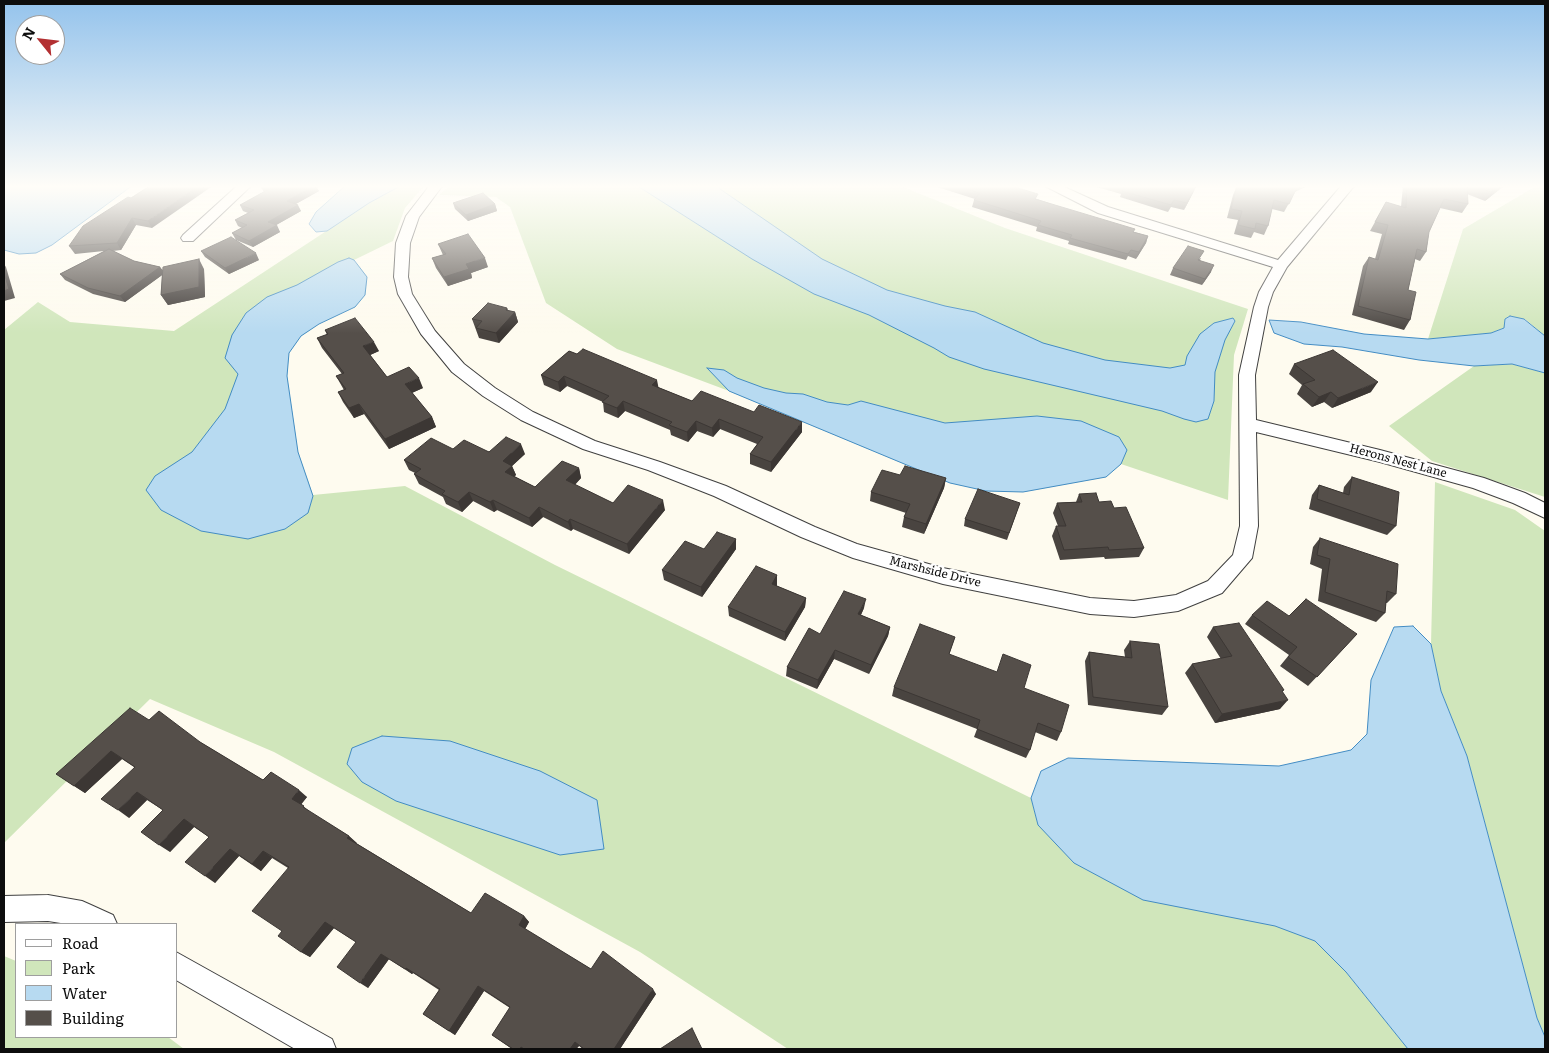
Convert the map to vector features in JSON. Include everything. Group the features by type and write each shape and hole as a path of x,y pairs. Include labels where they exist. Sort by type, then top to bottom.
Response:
{"street":[{"path":"188,238 192,234"},
{"name":"Marshside Drive","path":"406,234 403,243 401,277 405,294 430,334 458,368 489,392 527,416 590,445 654,466 720,491 808,532 854,550 943,576 1090,606 1134,609 1178,603 1215,587 1242,558 1249,526 1247,375 1261,306 1266,292 1281,264 1307,234"},
{"path":"1183,234 1281,264"},
{"name":"Herons Nest Lane","path":"1247,424 1380,456 1469,480 1519,498 1545,511"},
{"path":"4,909 48,908 82,914 102,923"},
{"path":"178,966 322,1049"}],"green space":[{"path":"322,234 395,234 393,241 354,260 367,277 365,295 355,307 319,324 301,336 289,353 287,376 298,452 313,495 405,486 555,565 1031,798 1038,825 1315,941 1346,972 1408,1049 788,1049 640,952 274,752 150,699 4,843 4,330 38,302 70,322 174,331"},
{"path":"520,234 1023,234 1248,309 1234,355 1228,500 1121,464 1106,477 1023,492 986,491 950,483 729,391 617,349 546,303"},
{"path":"1461,234 1545,234 1545,336 1525,319 1491,333 1428,339"},
{"path":"1512,364 1545,373 1545,497 1432,461 1389,426 1474,366"},
{"path":"1435,482 1515,510 1545,531 1545,1037 1537,1018 1467,756 1441,691 1431,644"},
{"path":"4,956 15,961 15,1038 169,1038 184,1049 4,1049"}],"water":[{"path":"4,234 67,234 52,245 36,253 19,254 4,250"},
{"path":"713,234 786,234 822,259 887,290 975,312 1043,343 1105,360 1170,368 1185,365 1187,356 1200,334 1214,323 1233,318 1235,321 1225,340 1215,372 1214,401 1208,419 1196,422 1162,411 984,369 949,357 869,315 814,294 752,259"},
{"path":"349,258 354,260 367,277 365,295 355,307 319,324 301,336 289,353 287,376 298,452 313,496 308,513 285,529 248,539 201,531 161,510 146,490 155,476 192,452 225,409 238,374 225,358 232,335 246,313 267,297 297,285 338,262"},
{"path":"1510,316 1524,319 1545,336 1545,373 1512,364 1474,366 1419,360 1342,347 1304,344 1274,333 1269,320 1301,322 1364,334 1428,339 1491,333 1504,328 1505,319"},
{"path":"707,368 724,370 737,378 764,388 786,393 803,394 827,402 848,405 861,401 945,423 1037,416 1081,421 1119,437 1127,450 1121,464 1106,477 1023,492 986,491 950,483 729,391"},
{"path":"1413,626 1431,644 1441,691 1467,756 1537,1018 1545,1037 1545,1049 1408,1049 1346,972 1315,941 1275,926 1143,900 1074,863 1038,825 1031,798 1041,771 1068,758 1279,766 1351,750 1367,734 1371,680 1394,627"},
{"path":"382,736 450,741 540,771 597,800 604,849 560,855 396,801 362,782 347,764 352,748"}],"building":[{"path":"77,234 122,234 117,243 69,246"},
{"path":"234,234 261,234 249,241"},
{"path":"468,234 485,258 466,264 469,269 444,277 432,258 446,254 438,244"},
{"path":"1069,234 1141,234 1148,236 1139,252 1131,250 1128,254 1070,238 1072,235"},
{"path":"1385,234 1429,234 1426,252 1417,249 1408,290 1416,292 1410,320 1358,306 1369,257 1378,260"},
{"path":"231,237 256,253 225,268 201,251"},
{"path":"1188,246 1204,251 1198,260 1214,265 1205,279 1173,268"},
{"path":"109,249 134,261 160,267 120,296 88,288 60,274"},
{"path":"199,259 199,287 161,295 163,267"},
{"path":"4,273 9,289 4,291"},
{"path":"488,303 515,312 496,333 476,328 482,321 472,319"},
{"path":"355,318 374,342 363,346 387,377 409,367 419,378 405,384 432,417 385,439 359,404 349,408 338,392 346,389 336,376 344,373 317,338 328,334 325,330"},
{"path":"583,349 657,380 652,385 692,401 701,391 754,412 759,405 802,422 771,462 750,454 763,437 719,419 712,428 696,421 687,432 669,425 672,422 623,401 617,408 602,402 609,396 564,376 558,382 541,375 569,351 577,354"},
{"path":"1333,350 1378,382 1338,398 1331,392 1319,397 1303,384 1315,380 1294,364"},
{"path":"506,437 521,444 503,461 512,466 505,472 535,487 562,461 579,468 566,480 613,503 628,485 663,500 627,544 570,519 568,522 539,507 529,518 493,500 490,502 469,492 458,502 442,494 445,491 414,474 421,469 404,460 431,438 453,449 464,440 489,452"},
{"path":"905,466 946,478 926,524 904,517 910,504 871,492 882,470 900,475"},
{"path":"1352,477 1399,492 1396,526 1317,499 1319,485 1349,495"},
{"path":"978,489 1020,503 1009,533 965,519"},
{"path":"1096,493 1099,502 1111,501 1114,508 1126,507 1144,548 1109,550 1108,547 1064,550 1056,526 1066,526 1057,503 1082,502 1079,494"},
{"path":"717,532 736,539 701,587 662,570 685,541 704,549"},
{"path":"1320,538 1398,564 1396,594 1387,591 1385,613 1325,592 1330,559 1317,555"},
{"path":"756,566 777,575 772,584 806,598 785,632 728,607"},
{"path":"844,591 866,599 858,614 890,627 871,665 835,650 818,680 787,667 809,628 820,634"},
{"path":"1306,599 1357,634 1317,677 1288,657 1297,647 1252,615 1267,601 1289,616"},
{"path":"1239,623 1284,690 1282,691 1288,700 1222,714 1192,664 1232,656 1213,627"},
{"path":"920,624 955,637 949,654 997,672 1003,654 1031,665 1024,688 1069,705 1061,732 1038,723 1030,750 977,729 980,720 894,687"},
{"path":"1130,641 1159,644 1168,707 1093,697 1089,652 1132,658"},
{"path":"130,708 149,720 159,711 200,742 263,780 271,772 299,790 292,799 303,807 349,836 347,838 471,913 485,893 524,916 519,925 591,969 603,951 653,989 614,1049 584,1049 575,1042 570,1049 524,1049 521,1047 520,1049 513,1049 492,1035 510,1007 478,986 449,1031 423,1014 440,989 406,968 381,954 360,983 337,967 356,942 325,922 301,952 278,936 282,931 252,911 289,867 263,851 252,864 230,849 205,876 185,862 209,837 184,819 159,845 141,832 163,810 137,792 118,810 101,799 135,767 111,751 74,786 56,774"},
{"path":"692,1028 702,1049 660,1049"}]}
